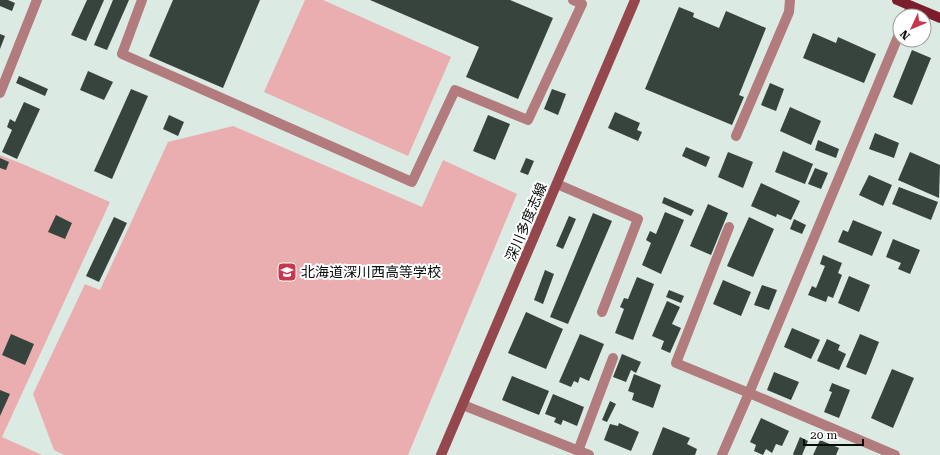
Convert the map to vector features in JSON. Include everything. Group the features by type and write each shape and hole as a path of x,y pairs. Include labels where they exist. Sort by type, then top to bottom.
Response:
{"main road":[{"name":"深川多度志線","path":"441,455 635,0"},
{"path":"897,0 940,18"}],"street":[{"path":"0,93 37,0"},
{"path":"142,0 122,54 412,182 455,90 528,120 582,4 573,0"},
{"path":"736,136 789,12 790,0"},
{"path":"722,455 893,48"},
{"path":"557,184 638,219 602,312"},
{"path":"730,227 676,363 895,455"},
{"path":"578,451 613,358"},
{"path":"463,405 589,455"}],"shaded area":[{"path":"305,0 323,0 451,57 408,156 264,92"},
{"path":"233,126 422,207 443,160 517,194 408,455 64,455 54,450 33,394 85,284 100,290 168,142"},
{"path":"0,155 110,202 2,437 42,455 0,455"}],"building":[{"path":"0,0 8,0 15,3 12,11 0,6"},
{"path":"87,0 104,0 86,41 71,35"},
{"path":"113,0 129,0 107,50 94,45"},
{"path":"173,0 260,0 223,88 149,56"},
{"path":"370,0 510,0 553,18 518,99 466,77 479,47"},
{"path":"679,7 694,13 693,17 719,28 726,11 766,28 739,95 744,97 732,125 645,89"},
{"path":"813,33 836,43 838,37 876,54 864,83 803,58"},
{"path":"0,34 5,36 0,49"},
{"path":"912,50 931,58 912,105 893,97"},
{"path":"88,71 113,82 104,100 80,90"},
{"path":"19,76 48,89 45,96 16,83"},
{"path":"770,83 784,89 776,111 761,105"},
{"path":"131,89 148,96 112,179 94,171"},
{"path":"552,89 566,94 558,115 544,109"},
{"path":"24,102 40,109 17,159 2,152 12,130 7,127 10,119 15,122"},
{"path":"790,107 821,121 811,145 780,131"},
{"path":"615,112 640,123 637,130 642,132 638,141 608,128"},
{"path":"169,115 184,122 178,136 163,129"},
{"path":"488,115 510,124 495,160 473,151"},
{"path":"875,133 899,143 894,158 869,149"},
{"path":"818,140 839,149 836,158 815,150"},
{"path":"686,147 710,157 706,167 682,156"},
{"path":"783,151 813,164 805,184 775,172"},
{"path":"728,152 753,162 743,188 718,177"},
{"path":"910,152 940,165 939,198 898,180"},
{"path":"0,158 9,162 6,170 0,168"},
{"path":"526,158 534,161 528,175 520,172"},
{"path":"815,168 828,173 821,189 808,184"},
{"path":"869,175 892,185 883,206 859,195"},
{"path":"761,183 800,201 791,220 777,214 776,217 751,206"},
{"path":"899,187 938,202 931,220 892,204"},
{"path":"664,197 694,210 691,216 662,203"},
{"path":"708,204 728,213 711,255 690,246"},
{"path":"665,212 684,220 661,274 642,265 651,243 646,240 650,231 656,234"},
{"path":"593,213 612,221 568,324 550,317"},
{"path":"56,215 72,223 65,239 48,232"},
{"path":"569,216 576,219 563,249 556,246"},
{"path":"114,217 127,223 99,282 86,276"},
{"path":"749,217 774,229 753,277 727,266"},
{"path":"794,219 806,225 802,234 790,229"},
{"path":"853,220 882,232 872,256 838,242 843,230 848,232"},
{"path":"893,239 920,250 910,274 898,269 901,263 886,257"},
{"path":"823,255 842,263 838,273 842,275 833,298 828,296 826,302 808,295 812,286 816,288 825,266 820,264"},
{"path":"545,270 554,274 543,304 534,300"},
{"path":"849,276 870,285 859,312 838,303"},
{"path":"637,277 654,284 633,340 615,333 624,309 620,307 624,298 628,299"},
{"path":"723,280 751,292 741,316 713,304"},
{"path":"762,285 777,290 769,310 754,305"},
{"path":"669,290 684,296 681,303 666,297"},
{"path":"667,301 680,307 672,324 681,328 670,353 661,349 664,341 652,336"},
{"path":"526,312 563,329 546,369 508,353"},
{"path":"792,328 820,340 811,359 784,347"},
{"path":"11,334 34,344 25,365 2,355"},
{"path":"580,334 604,344 589,381 580,377 578,383 574,381 571,387 559,382"},
{"path":"860,334 879,342 866,375 846,367"},
{"path":"827,339 840,345 838,350 846,354 839,370 817,361"},
{"path":"622,354 641,362 636,373 631,370 626,382 613,377"},
{"path":"892,369 914,378 893,428 871,418"},
{"path":"774,372 799,382 791,400 767,390"},
{"path":"634,374 661,385 653,408 632,400 634,393 628,391"},
{"path":"512,376 549,391 539,415 502,400"},
{"path":"832,383 850,390 839,418 824,412 832,392 829,391"},
{"path":"0,390 10,394 0,416"},
{"path":"553,394 584,407 577,426 563,420 561,425 554,422 556,418 545,414"},
{"path":"610,401 616,404 607,422 602,420"},
{"path":"761,418 789,431 782,446 776,444 772,453 766,449 763,455 754,451 756,445 750,442"},
{"path":"619,423 639,432 631,451 604,440 610,424 618,426"},
{"path":"663,427 690,438 687,444 697,449 695,455 652,455"},
{"path":"800,437 808,441 802,455 794,455 793,454"},
{"path":"820,440 839,448 836,455 813,455"}],"place":[{"name":"北海道深川西高等学校","path":"287,272"}]}
